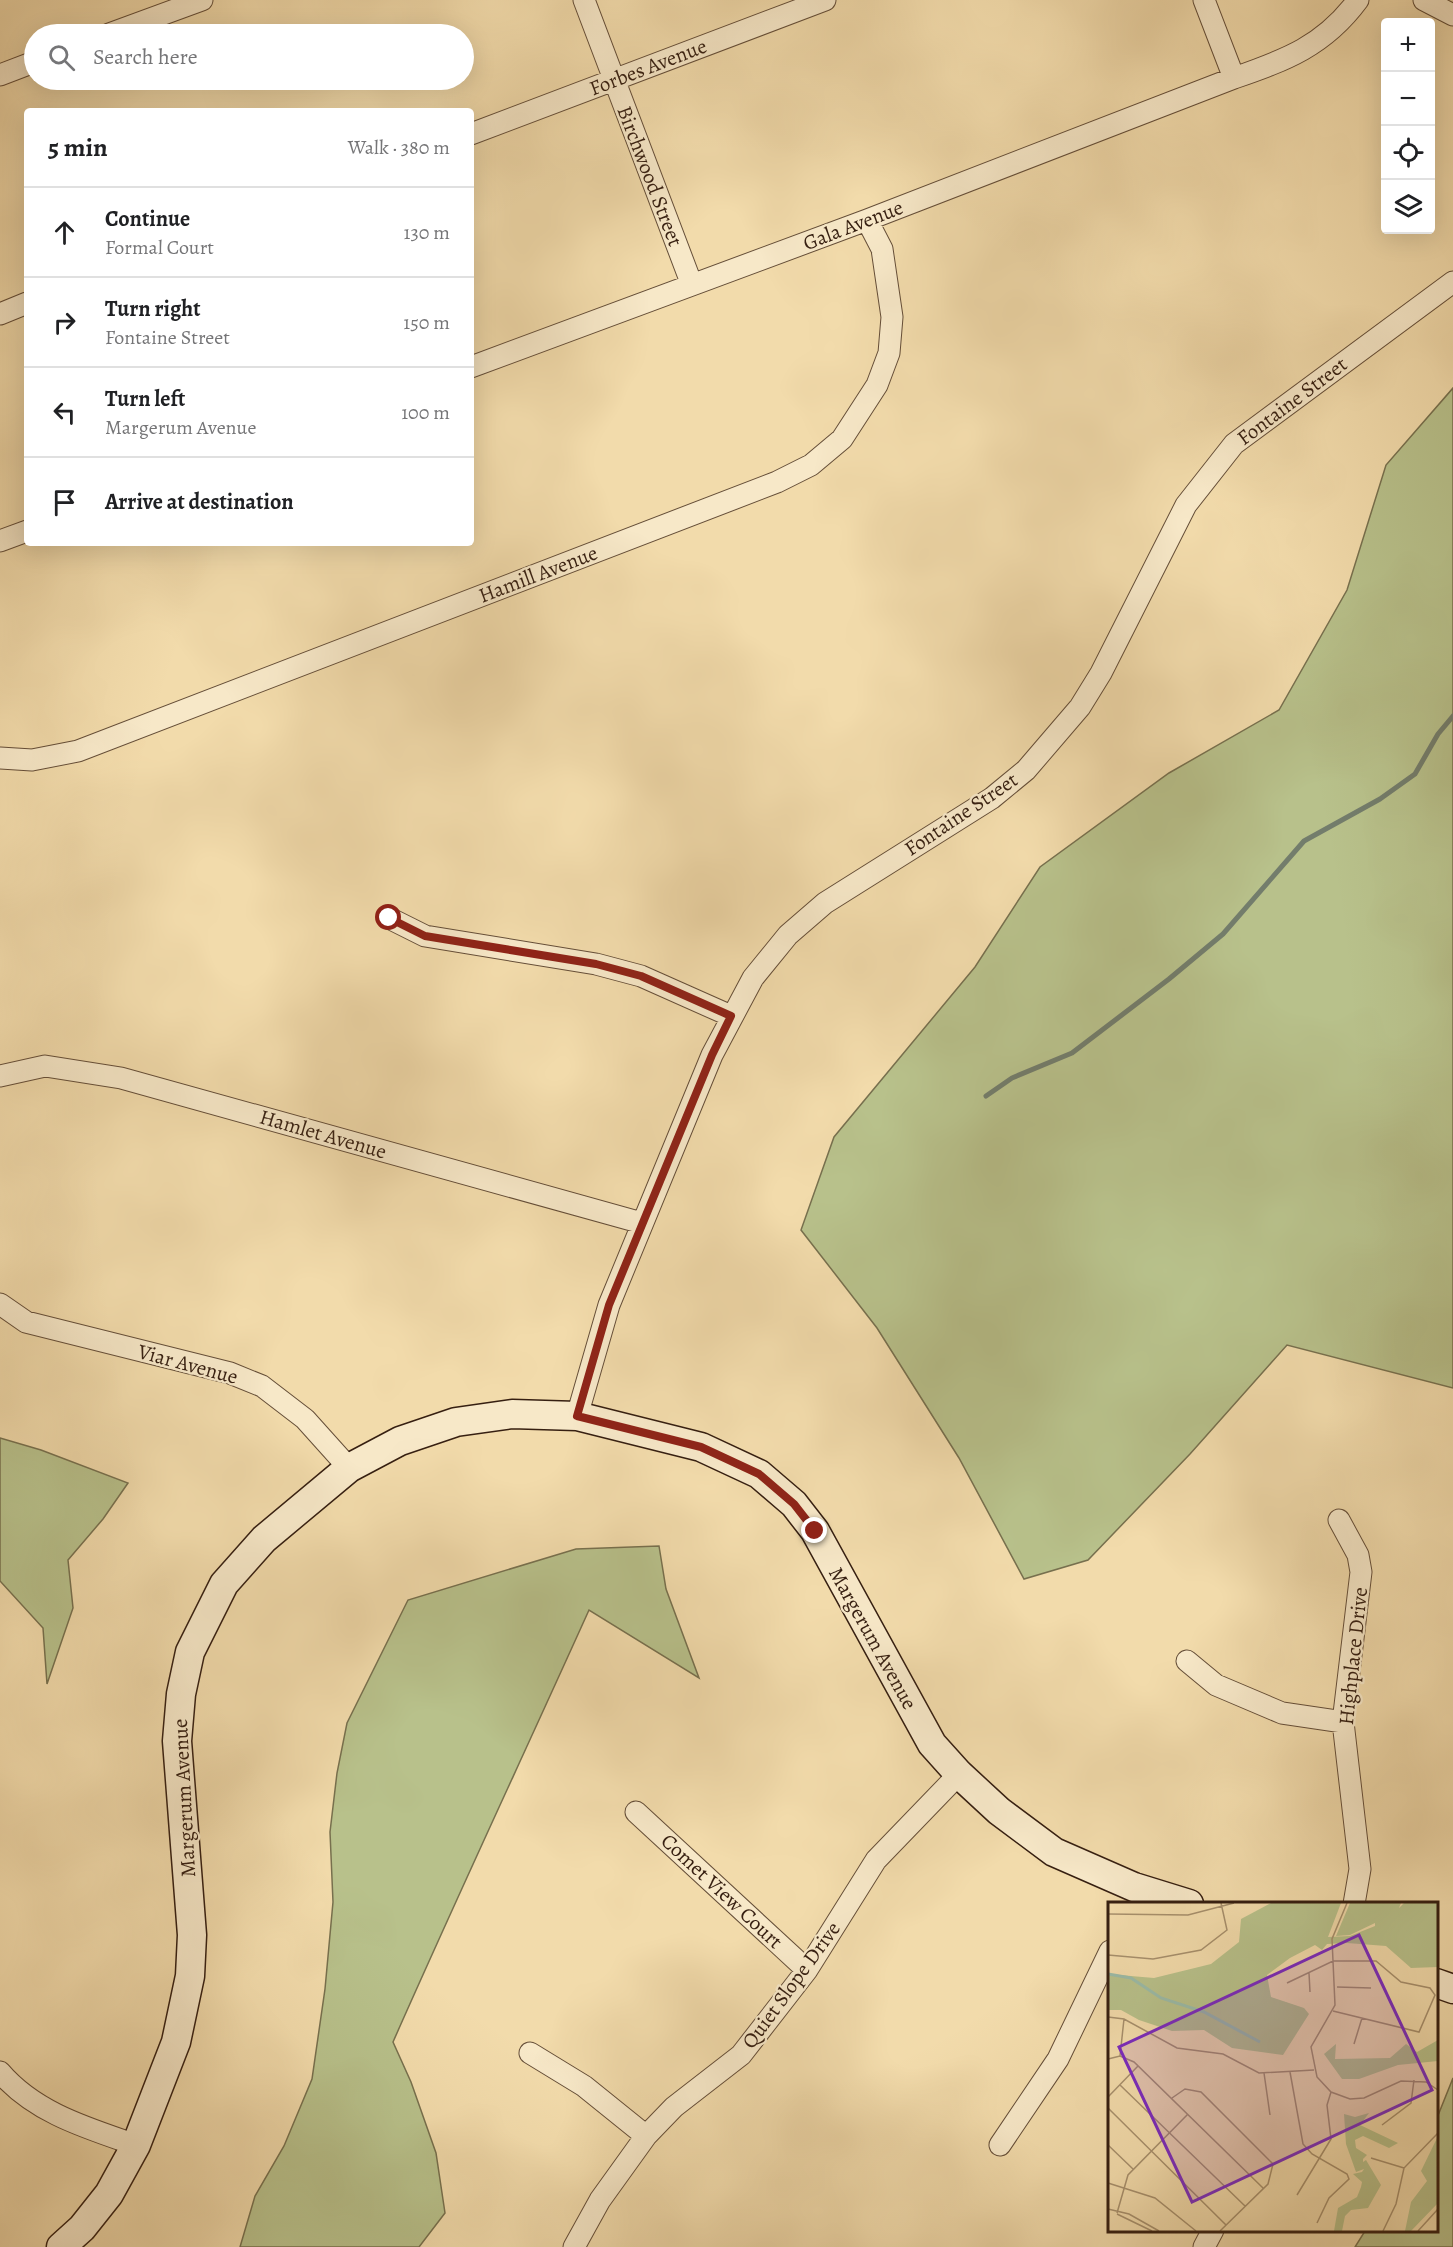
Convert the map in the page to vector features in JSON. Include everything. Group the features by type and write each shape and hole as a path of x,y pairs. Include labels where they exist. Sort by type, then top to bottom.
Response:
{"street":[{"path":"136,24 202,0"},
{"name":"Birchwood Street","path":"584,0 692,285"},
{"name":"Forbes Avenue","path":"474,133 825,0"},
{"path":"1204,0 1234,78"},
{"name":"Gala Avenue","path":"474,366 867,220 1285,60 1304,50 1337,25 1358,0"},
{"path":"1424,0 1453,15"},
{"path":"0,75 24,66"},
{"name":"Hamill Avenue","path":"0,758 32,760 78,751 777,482 812,465 842,439 877,385 889,353 892,317 882,249 867,220"},
{"name":"Fontaine Street","path":"577,1416 609,1305 712,1055 753,978 788,935 825,903 992,798 1026,770 1080,707 1101,673 1186,505 1234,444 1453,282"},
{"path":"0,314 24,304"},
{"path":"0,541 24,532"},
{"path":"389,918 425,936 596,964 641,976 731,1016"},
{"name":"Hamlet Avenue","path":"0,1076 45,1066 121,1078 642,1223"},
{"name":"Viar Avenue","path":"0,1304 26,1322 230,1373 262,1386 305,1419 349,1468"},
{"name":"Margerum Avenue","path":"61,2247 82,2228 108,2194 136,2145 176,2042 190,1976 192,1935 177,1741 181,1694 190,1652 224,1584 264,1539 349,1468 400,1441 456,1422 512,1414 577,1416 701,1447 759,1474 794,1504 815,1531 932,1744 959,1774 999,1811 1054,1852 1131,1895 1176,1902"},
{"name":"Highplace Drive","path":"1339,1520 1358,1555 1362,1572 1343,1722 1360,1869 1354,1902"},
{"path":"1187,1661 1216,1685 1282,1713 1343,1722"},
{"name":"Quiet Slope Drive","path":"574,2247 600,2199 646,2136 674,2107 741,2055 807,1970 876,1860 959,1774"},
{"name":"Comet View Court","path":"636,1812 807,1970"},
{"path":"1000,2145 1058,2059 1108,1955"},
{"path":"1438,1983 1453,1989"},
{"path":"530,2053 584,2086 646,2136"},
{"path":"0,2072 13,2088 62,2119 136,2145"},
{"path":"1204,2247 1213,2232"}],"green space":[{"path":"1453,388 1453,1388 1287,1345 1190,1454 1088,1560 1024,1579 959,1458 877,1328 801,1230 834,1137 975,967 1040,867 1169,773 1279,710 1347,590 1386,465"},
{"path":"0,1438 41,1450 128,1483 103,1519 68,1560 73,1608 47,1684 43,1628 0,1581"},
{"path":"659,1546 666,1589 699,1678 589,1610 393,2042 411,2082 436,2153 445,2213 419,2247 240,2247 255,2196 284,2146 312,2079 325,1989 333,1902 330,1832 337,1773 347,1723 408,1600 576,1549"},
{"path":"1453,2078 1453,2247 1355,2247 1364,2232 1438,2232 1438,2116"}],"waterway":[{"path":"986,1096 1012,1078 1072,1053 1169,979 1223,934 1304,841 1380,799 1415,774 1438,734 1453,716"}],"route":[{"path":"389,918 425,936 596,964 641,976 731,1016 712,1055 609,1305 577,1416 701,1447 759,1474 794,1504 815,1531"}]}
